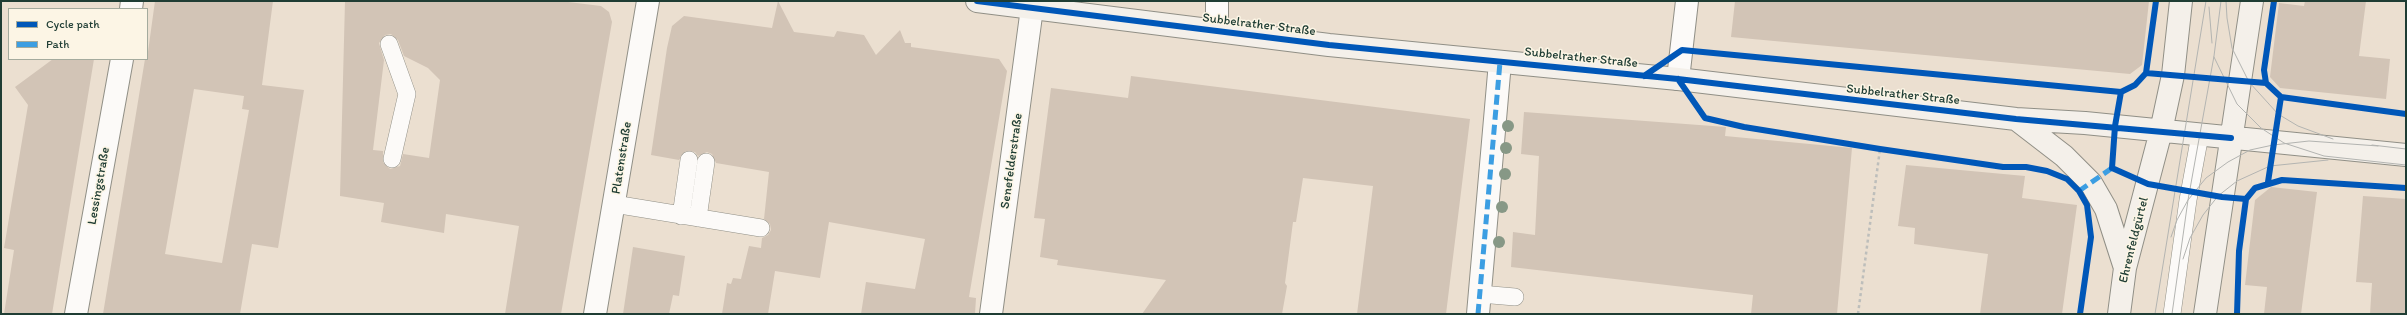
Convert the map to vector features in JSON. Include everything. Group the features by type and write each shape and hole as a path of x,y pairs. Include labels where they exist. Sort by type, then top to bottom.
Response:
{"main road":[{"name":"Subbelrather Straße","path":"978,1 1217,32 1678,79 2016,118 2406,155"},
{"name":"Ehrenfeldgürtel","path":"2119,314 2125,268 2162,131 2173,76 2181,1"},
{"path":"2205,314 2252,1"},
{"path":"2016,118 2064,156 2091,183 2106,209 2125,268"}],"street":[{"name":"Platenstraße","path":"595,314 648,1"},
{"path":"1217,1 1217,32"},
{"path":"1678,79 1687,1"},
{"name":"Senefelderstraße","path":"991,314 1032,8"},
{"name":"Lessingstraße","path":"76,314 122,60"},
{"path":"1479,304 1500,62"}],"lane":[{"path":"389,44 407,94 392,159"},
{"path":"2172,314 2188,200 2200,135"},
{"path":"681,216 689,160"},
{"path":"698,218 706,162"},
{"path":"614,204 761,228"},
{"path":"1479,304 1515,297"}],"path":[{"path":"1858,314 1880,149"}],"building":[{"path":"155,1 273,1 262,85 304,90 278,248 252,244 240,314 103,314 145,60 148,60","holes":["194,89 244,96 242,109 249,110 222,263 165,254"]},
{"path":"345,1 560,1 601,6 609,12 612,22 561,314 505,314 519,226 446,214 444,233 381,222 384,203 340,196","holes":["391,34 398,40 404,56 428,68 440,80 429,158 403,154 400,166 390,169 383,162 383,151 373,150 384,60 379,43 385,35"]},
{"path":"778,1 794,32 834,37 837,31 864,35 876,55 900,30 905,43 911,43 911,47 999,59 1007,71 969,297 976,298 975,314 861,314 866,282 915,289 925,239 829,222 820,278 775,271 768,314 722,314 727,283 731,284 733,278 741,279 749,246 761,248 762,238 768,235 771,230 770,224 764,219 769,172 716,163 712,154 707,152 698,156 695,152 686,151 679,160 651,155 667,48 672,26 684,16 772,28"},
{"path":"1735,1 2149,1 2142,65 2130,74 1731,37"},
{"path":"2305,1 2366,1 2359,56 2390,59 2386,99 2280,88 2270,77 2279,3 2304,6"},
{"path":"52,60 94,60 52,314 4,314 14,250 4,248 28,105 15,87"},
{"path":"1131,76 1470,119 1446,314 1357,314 1373,186 1303,178 1296,222 1293,222 1285,283 1287,286 1282,314 1142,314 1166,280 1057,265 1058,260 1040,257 1045,219 1034,218 1051,88 1128,98"},
{"path":"1524,112 1726,127 1725,136 1852,148 1837,314 1751,314 1753,295 1511,267 1513,232 1535,235 1539,156 1521,154"},
{"path":"1906,165 2025,176 2022,198 2077,205 2062,314 1980,314 1988,254 1914,244 1915,228 1898,226"},
{"path":"2271,187 2317,192 2301,314 2264,314 2267,287 2245,285 2255,200"},
{"path":"2363,196 2406,199 2406,314 2370,314 2372,283 2356,282"},
{"path":"633,247 685,256 679,296 673,295 669,314 623,314"}],"tram line":[{"path":"2155,314 2206,1"},
{"path":"2172,314 2188,200 2214,56 2221,1"},
{"path":"2226,1 2232,48 2249,82 2278,114 2298,126 2333,139"},
{"path":"2209,7 2212,43"},
{"path":"2214,57 2237,104 2261,128 2284,143 2324,156 2406,165"},
{"path":"2171,237 2177,220 2188,200 2206,178 2228,162 2250,150 2273,145 2309,141 2378,146"},
{"path":"2372,145 2406,149"},
{"path":"2183,259 2190,238 2203,215 2218,196 2237,181 2270,166 2328,160"}],"marked path":[{"path":"1478,314 1500,62"},
{"path":"2079,191 2112,168"}],"cycle path":[{"path":"977,1 1329,45 1678,79 2016,119 2231,138"},
{"path":"1644,76 1682,50 2121,92 2135,85 2146,73 2156,1"},
{"path":"2268,182 2281,97 2266,83 2264,70 2274,1"},
{"path":"2146,73 2266,83"},
{"path":"1678,79 1705,118 1744,127 1880,149 2003,167 2026,167 2047,171 2067,179 2079,191 2087,205 2091,237 2080,314"},
{"path":"2112,168 2115,126 2121,92"},
{"path":"2281,97 2406,114"},
{"path":"2112,168 2148,184 2222,197 2246,199"},
{"path":"2237,314 2239,251 2246,199 2255,188 2282,180 2406,188"}]}
